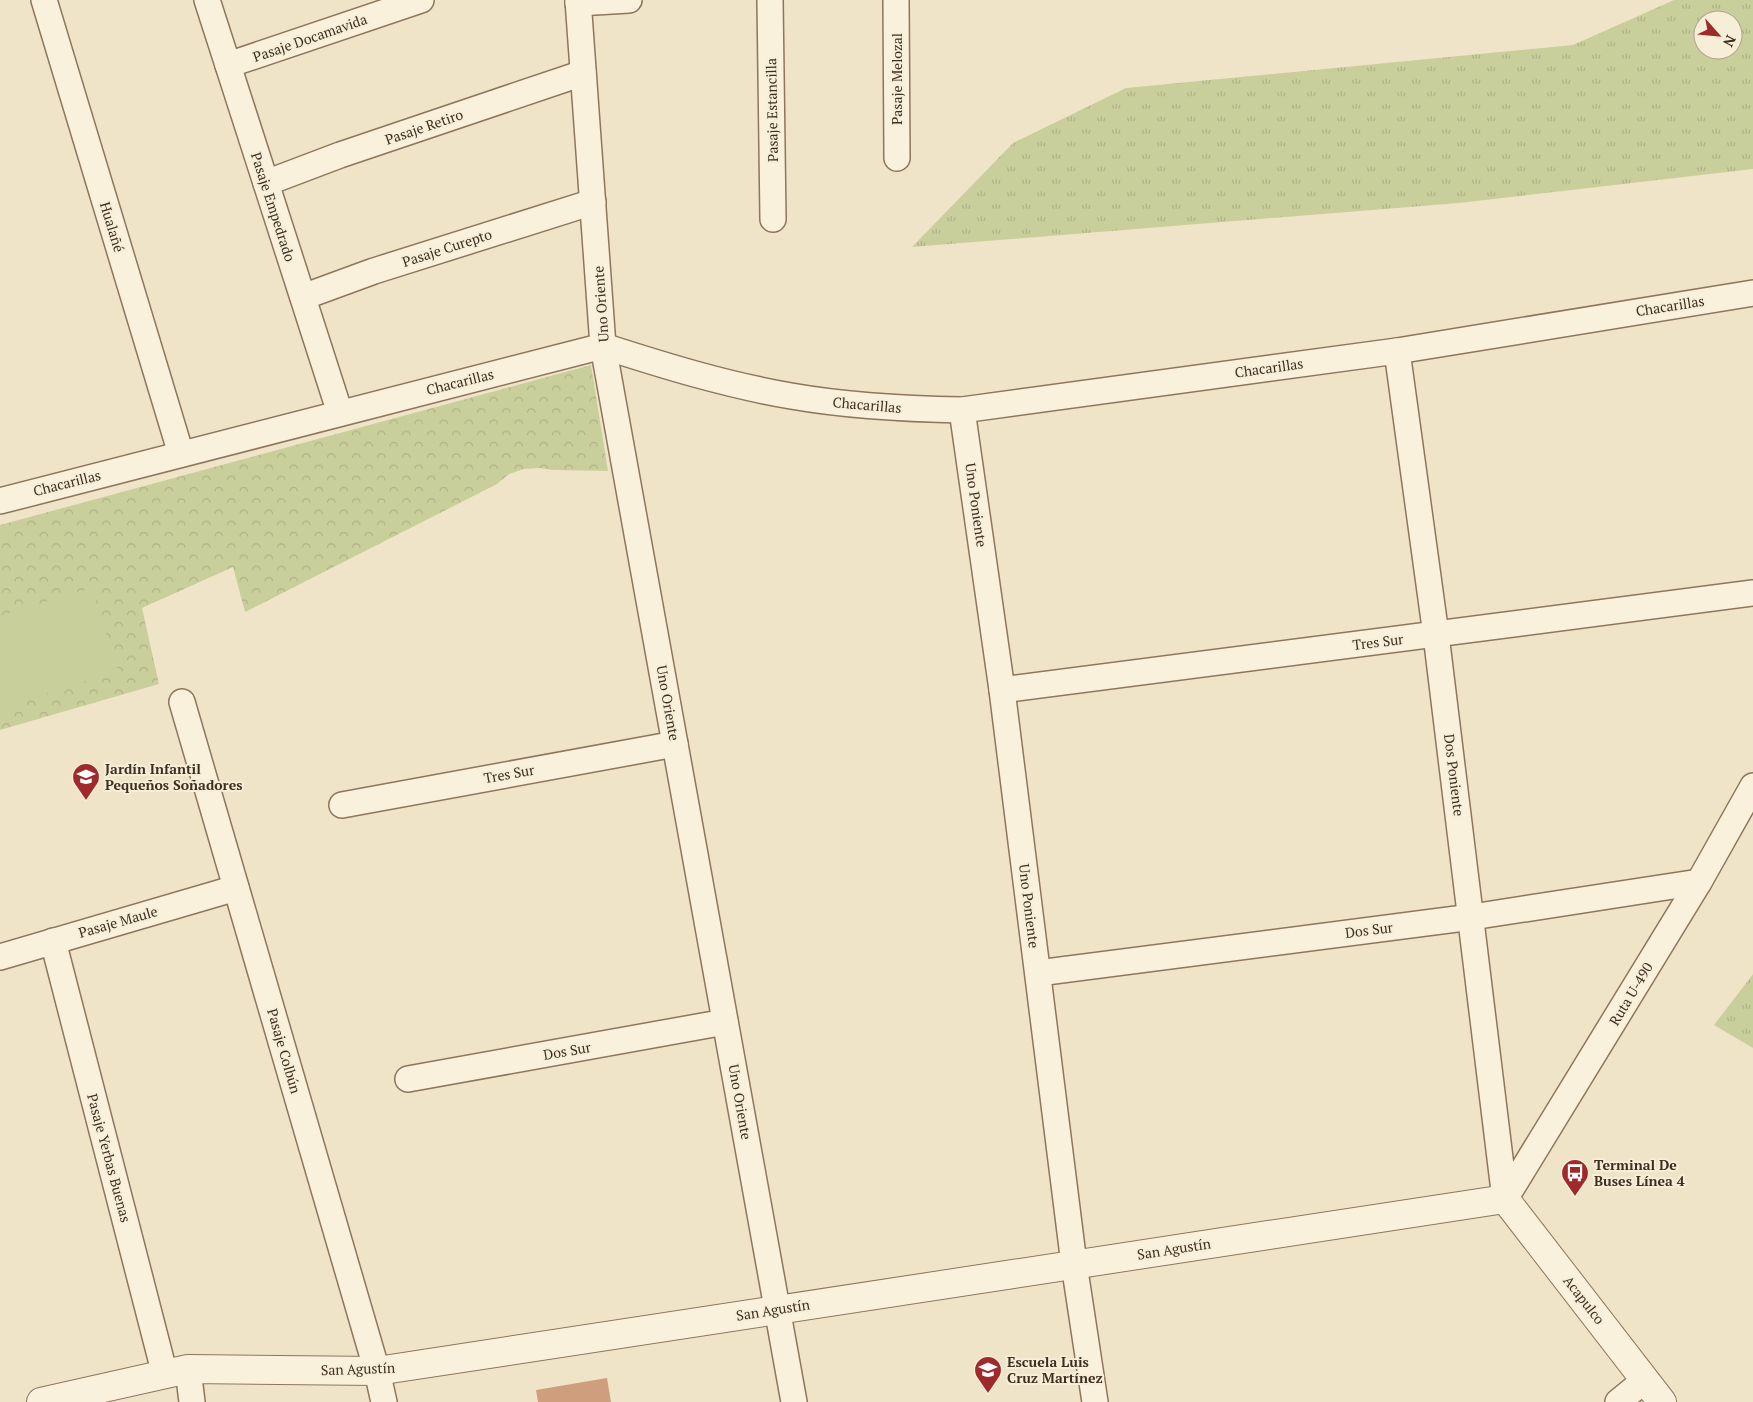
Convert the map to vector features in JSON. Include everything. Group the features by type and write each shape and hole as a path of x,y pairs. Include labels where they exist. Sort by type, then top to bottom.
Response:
{"street":[{"name":"Hualañé","path":"44,0 181,454"},
{"name":"Pasaje Empedrado","path":"207,0 340,413"},
{"name":"Pasaje Docamavida","path":"228,65 421,0"},
{"path":"578,1 629,0"},
{"name":"Pasaje Estancilla","path":"770,0 773,219"},
{"name":"Pasaje Melozal","path":"896,0 897,158"},
{"name":"Uno Oriente","path":"578,1 604,346 794,1402"},
{"name":"Pasaje Retiro","path":"266,183 349,152 583,73"},
{"name":"Pasaje Curepto","path":"303,297 374,271 593,202"},
{"name":"Chacarillas","path":"0,501 604,346 683,371 728,383 791,396 896,408 962,410 1397,351 1753,293"},
{"name":"Dos Poniente","path":"1397,351 1472,917 1505,1199"},
{"name":"Uno Poniente","path":"962,410 1002,690 1074,1264 1095,1402"},
{"name":"Tres Sur","path":"1002,690 1753,593"},
{"name":"Pasaje Colbún","path":"182,702 377,1371 384,1402"},
{"name":"Tres Sur","path":"342,804 675,744"},
{"name":"Ruta U-490","path":"1505,1199 1699,882 1753,786"},
{"name":"Dos Sur","path":"1038,973 1472,917 1699,882"},
{"name":"Pasaje Maule","path":"0,957 236,888"},
{"name":"Pasaje Yerbas Buenas","path":"53,940 176,1372 192,1402"},
{"name":"Dos Sur","path":"408,1079 725,1022"},
{"name":"San Agustín","path":"41,1402 176,1372 377,1371 1505,1199"},
{"name":"Acapulco","path":"1505,1199 1662,1402"},
{"path":"1618,1402 1645,1380"}],"green space":[{"path":"1674,0 1753,0 1753,169 1459,203 912,247 1013,143 1126,88 1573,45"},
{"path":"591,365 608,471 539,468 524,469 509,474 497,484 245,612 233,567 142,608 159,684 0,730 0,525"},
{"path":"92,588 118,671 0,708 0,616"},
{"path":"1753,974 1753,1048 1714,1025"}],"building":[{"path":"607,1378 611,1402 538,1402 536,1390"}],"place":[{"name":"Jardín Infantil Pequeños Soñadores","path":"86,801"},
{"name":"Terminal De Buses Línea 4","path":"1575,1197"},
{"name":"Escuela Luis Cruz Martínez","path":"988,1394"}]}
